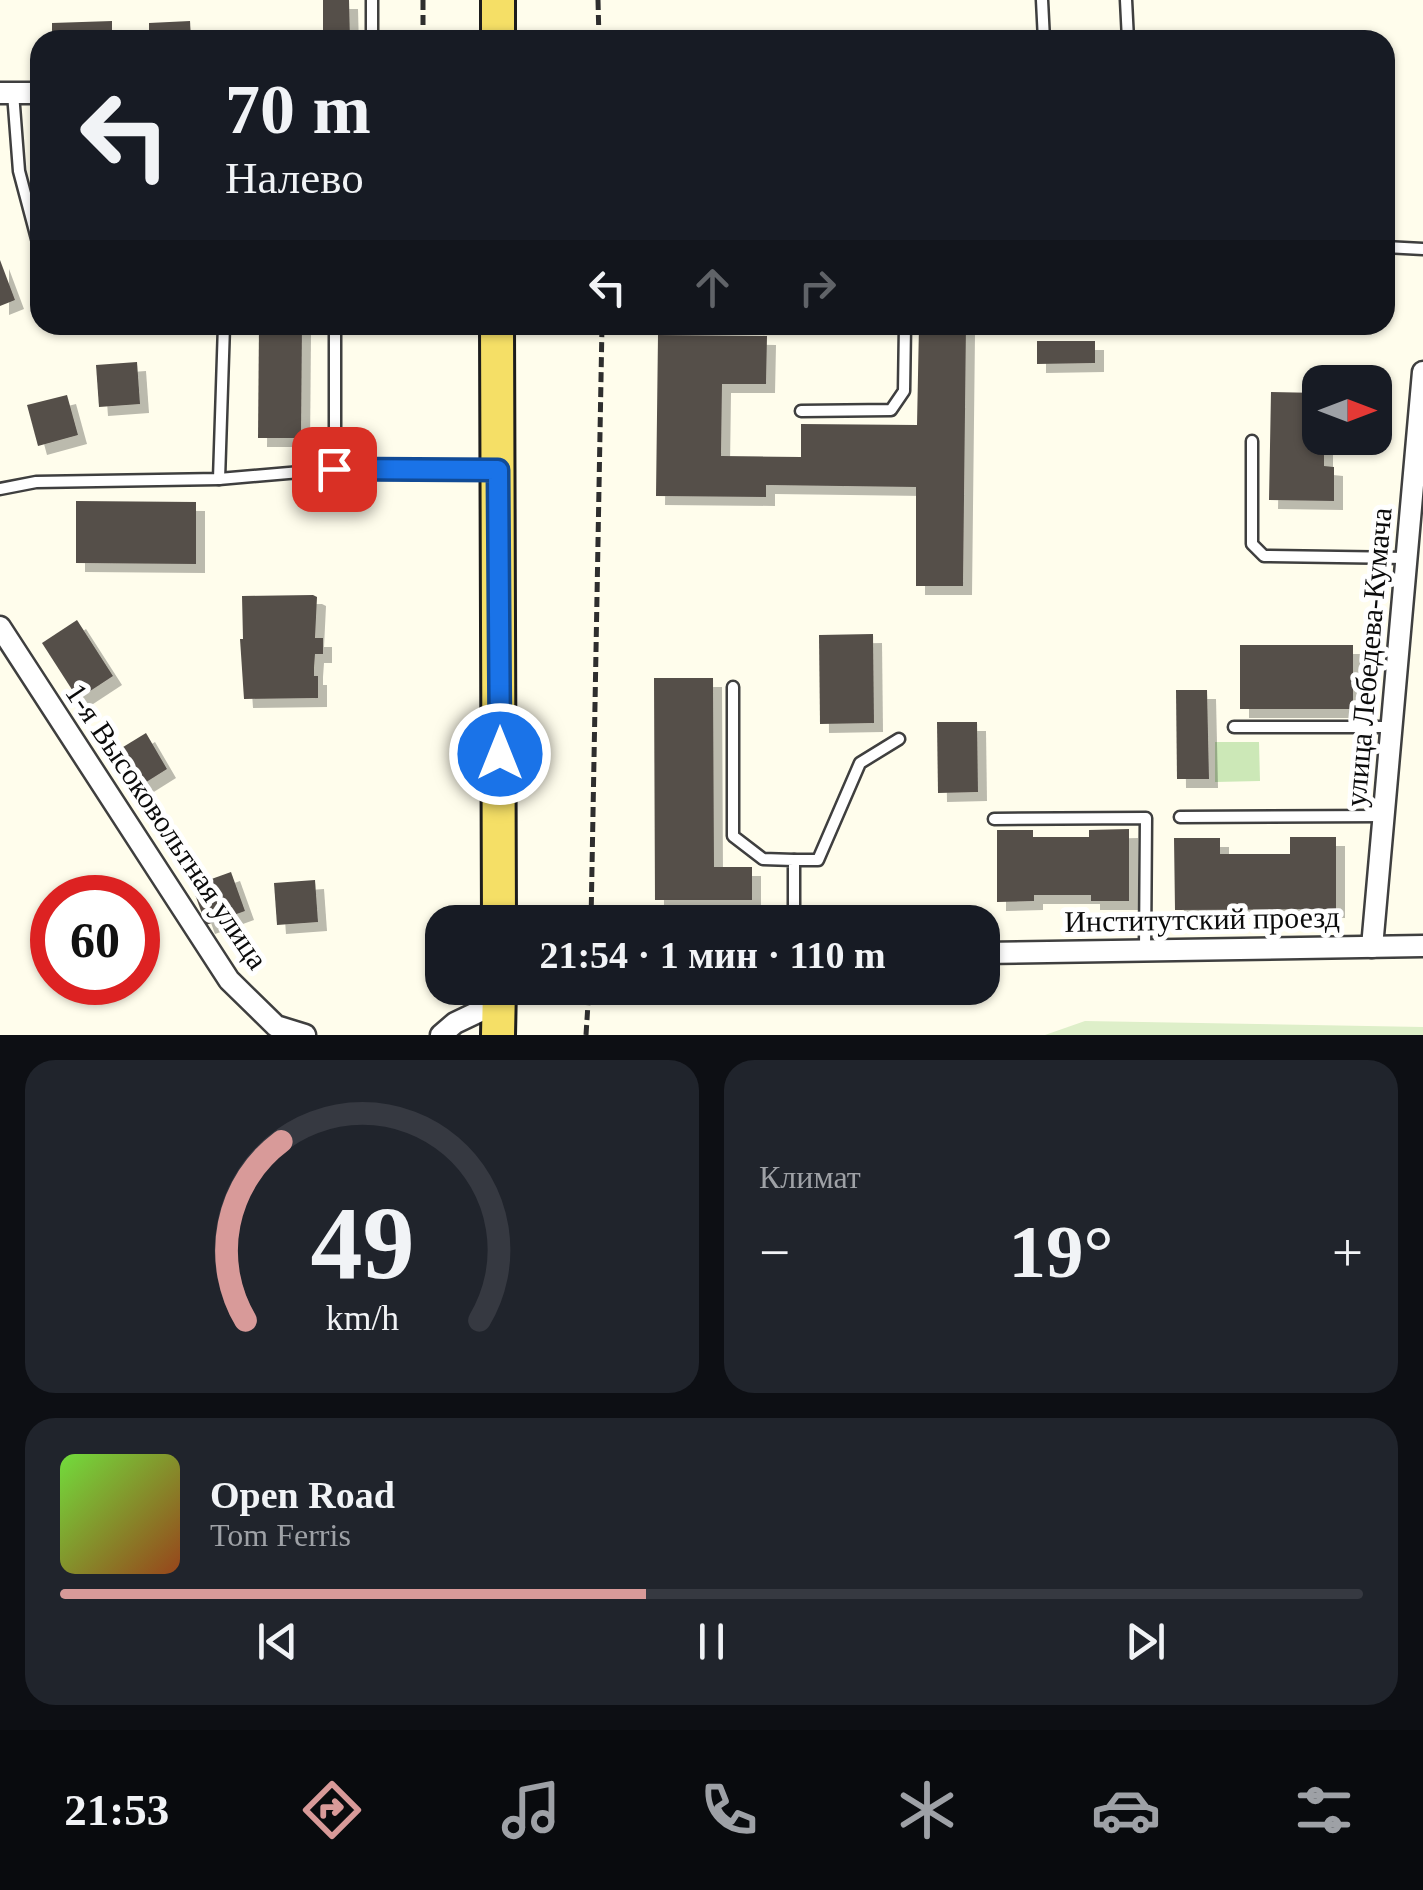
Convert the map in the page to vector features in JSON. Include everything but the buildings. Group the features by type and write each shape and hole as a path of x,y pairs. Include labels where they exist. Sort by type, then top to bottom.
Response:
{"main road":[{"path":"498,0 498,30"},
{"path":"497,335 499,905"},
{"path":"498,1005 498,1035"}],"street":[{"name":"улица Лебедева-Кумача","path":"1372,947 1423,372"},
{"name":"1-я Высоковольтная улица","path":"0,627 230,980 276,1026 305,1035"},
{"name":"Институтский проезд","path":"1000,953 1423,946"},
{"path":"441,1035 482,1005"}],"lane":[{"path":"372,0 372,30"},
{"path":"1042,0 1044,30"},
{"path":"1126,0 1128,30"},
{"path":"6,93 18,171 30,214"},
{"path":"1395,248 1423,249"},
{"path":"219,478 224,335"},
{"path":"334,335 334,469"},
{"path":"801,411 891,410 904,391 905,335"},
{"path":"1252,441 1252,544 1264,556 1406,558"},
{"path":"0,489 36,482 219,478 334,469 498,470"},
{"path":"733,686 734,836 763,858 818,860 860,762 899,739"},
{"path":"1234,727 1392,728"},
{"path":"1180,818 1384,816"},
{"path":"994,819 1146,818 1145,950"},
{"path":"794,860 794,905"}],"path":[{"path":"423,0 423,30"},
{"path":"598,0 599,30"},
{"path":"591,905 602,335"},
{"path":"586,1035 588,1005"}],"green space":[{"path":"1215,742 1259,742 1260,781 1215,782"},
{"path":"1085,1021 1423,1027 1423,1035 1045,1035"}],"route":[{"path":"334,469 498,470 500,754"}]}
